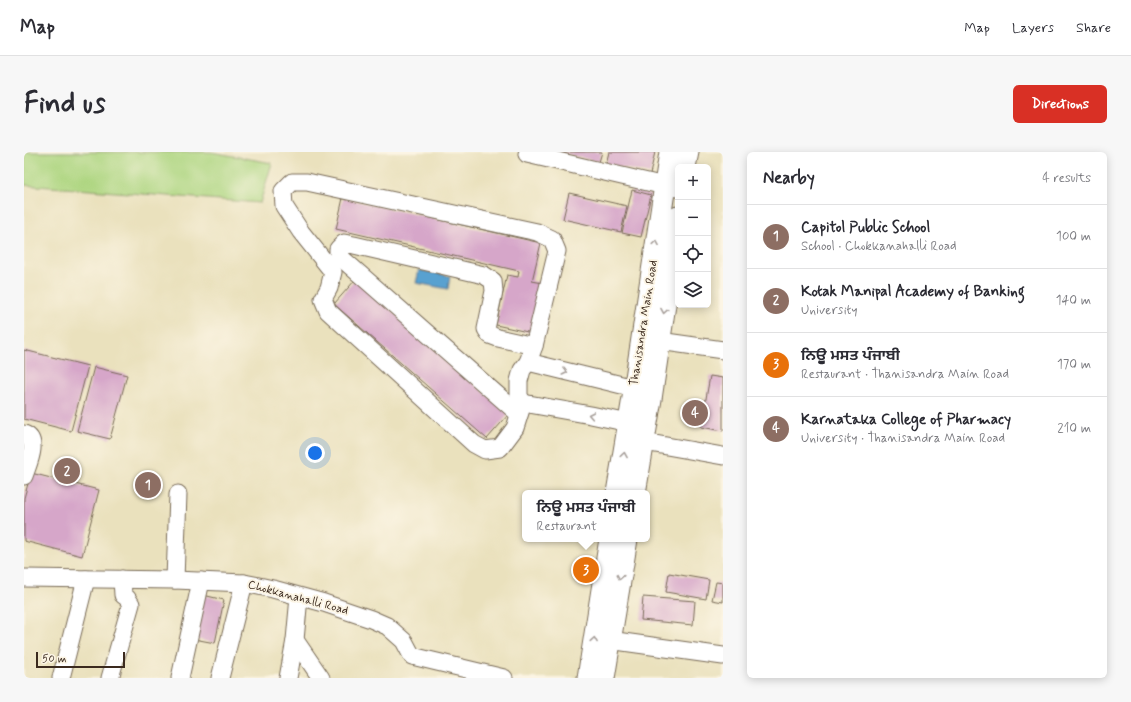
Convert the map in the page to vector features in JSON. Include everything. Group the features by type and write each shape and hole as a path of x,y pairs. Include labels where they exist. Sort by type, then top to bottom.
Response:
{"main road":[{"name":"Thanisandra Main Road","path":"618,490 634,388 671,187 670,152"},
{"path":"686,164 688,152"},
{"name":"Thanisandra Main Road","path":"636,490 675,236"},
{"path":"588,678 610,542"},
{"path":"604,678 609,640 626,542"}],"street":[{"path":"527,154 671,187"},
{"path":"292,182 307,182 537,232 552,239 557,251 534,346 528,362 522,370 519,381 521,409 515,428 500,448 485,450 474,444 328,311 323,300 329,288 333,272 301,232 284,206 283,191 292,182"},
{"path":"534,346 490,335 486,329 494,291 493,280 484,275 344,243 338,249 338,255 521,409 591,415 629,423"},
{"path":"659,340 723,350"},
{"path":"528,362 634,388"},
{"path":"24,434 28,435 32,447 24,476"},
{"path":"644,442 723,456"},
{"path":"175,580 178,494"},
{"name":"Chokkanahalli Road","path":"24,578 201,581 244,583 273,589 324,603 387,626 404,641 412,656 504,678"},
{"path":"61,678 86,579"},
{"path":"110,678 131,604 123,595 122,579"},
{"path":"180,678 201,581"},
{"path":"220,678 244,583"},
{"path":"288,678 295,640 300,597"},
{"path":"295,640 321,678"},
{"path":"609,640 723,656"}],"green space":[{"path":"24,152 211,152 272,163 260,203 24,185"}],"water":[{"path":"419,270 450,276 448,289 416,283"}],"building":[{"path":"557,152 602,152 599,162"},
{"path":"609,152 655,152 650,174 606,164"},
{"path":"632,190 651,195 641,237 622,233"},
{"path":"569,193 627,206 621,232 563,219"},
{"path":"343,198 541,243 532,281 543,283 532,333 496,325 507,275 518,277 519,271 336,229"},
{"path":"356,279 509,414 487,439 334,304"},
{"path":"24,350 88,366 71,431 24,419"},
{"path":"94,367 127,375 110,439 77,431"},
{"path":"710,376 723,378 723,431 701,427"},
{"path":"31,473 99,490 82,556 24,541 24,498"},
{"path":"669,573 709,580 706,599 666,592"},
{"path":"716,582 723,583 723,602 712,600"},
{"path":"203,595 224,600 215,643 194,639"},
{"path":"643,597 695,601 693,625 641,620"}],"place":[{"name":"Karnataka College of Pharmacy","path":"695,413"},
{"name":"Kotak Manipal Academy of Banking","path":"67,471"},
{"name":"Capitol Public School","path":"148,485"},
{"name":"ਨਿਉੁੂ ਮਸਤ ਪੰਜਾਬੀ","path":"586,570"}]}
